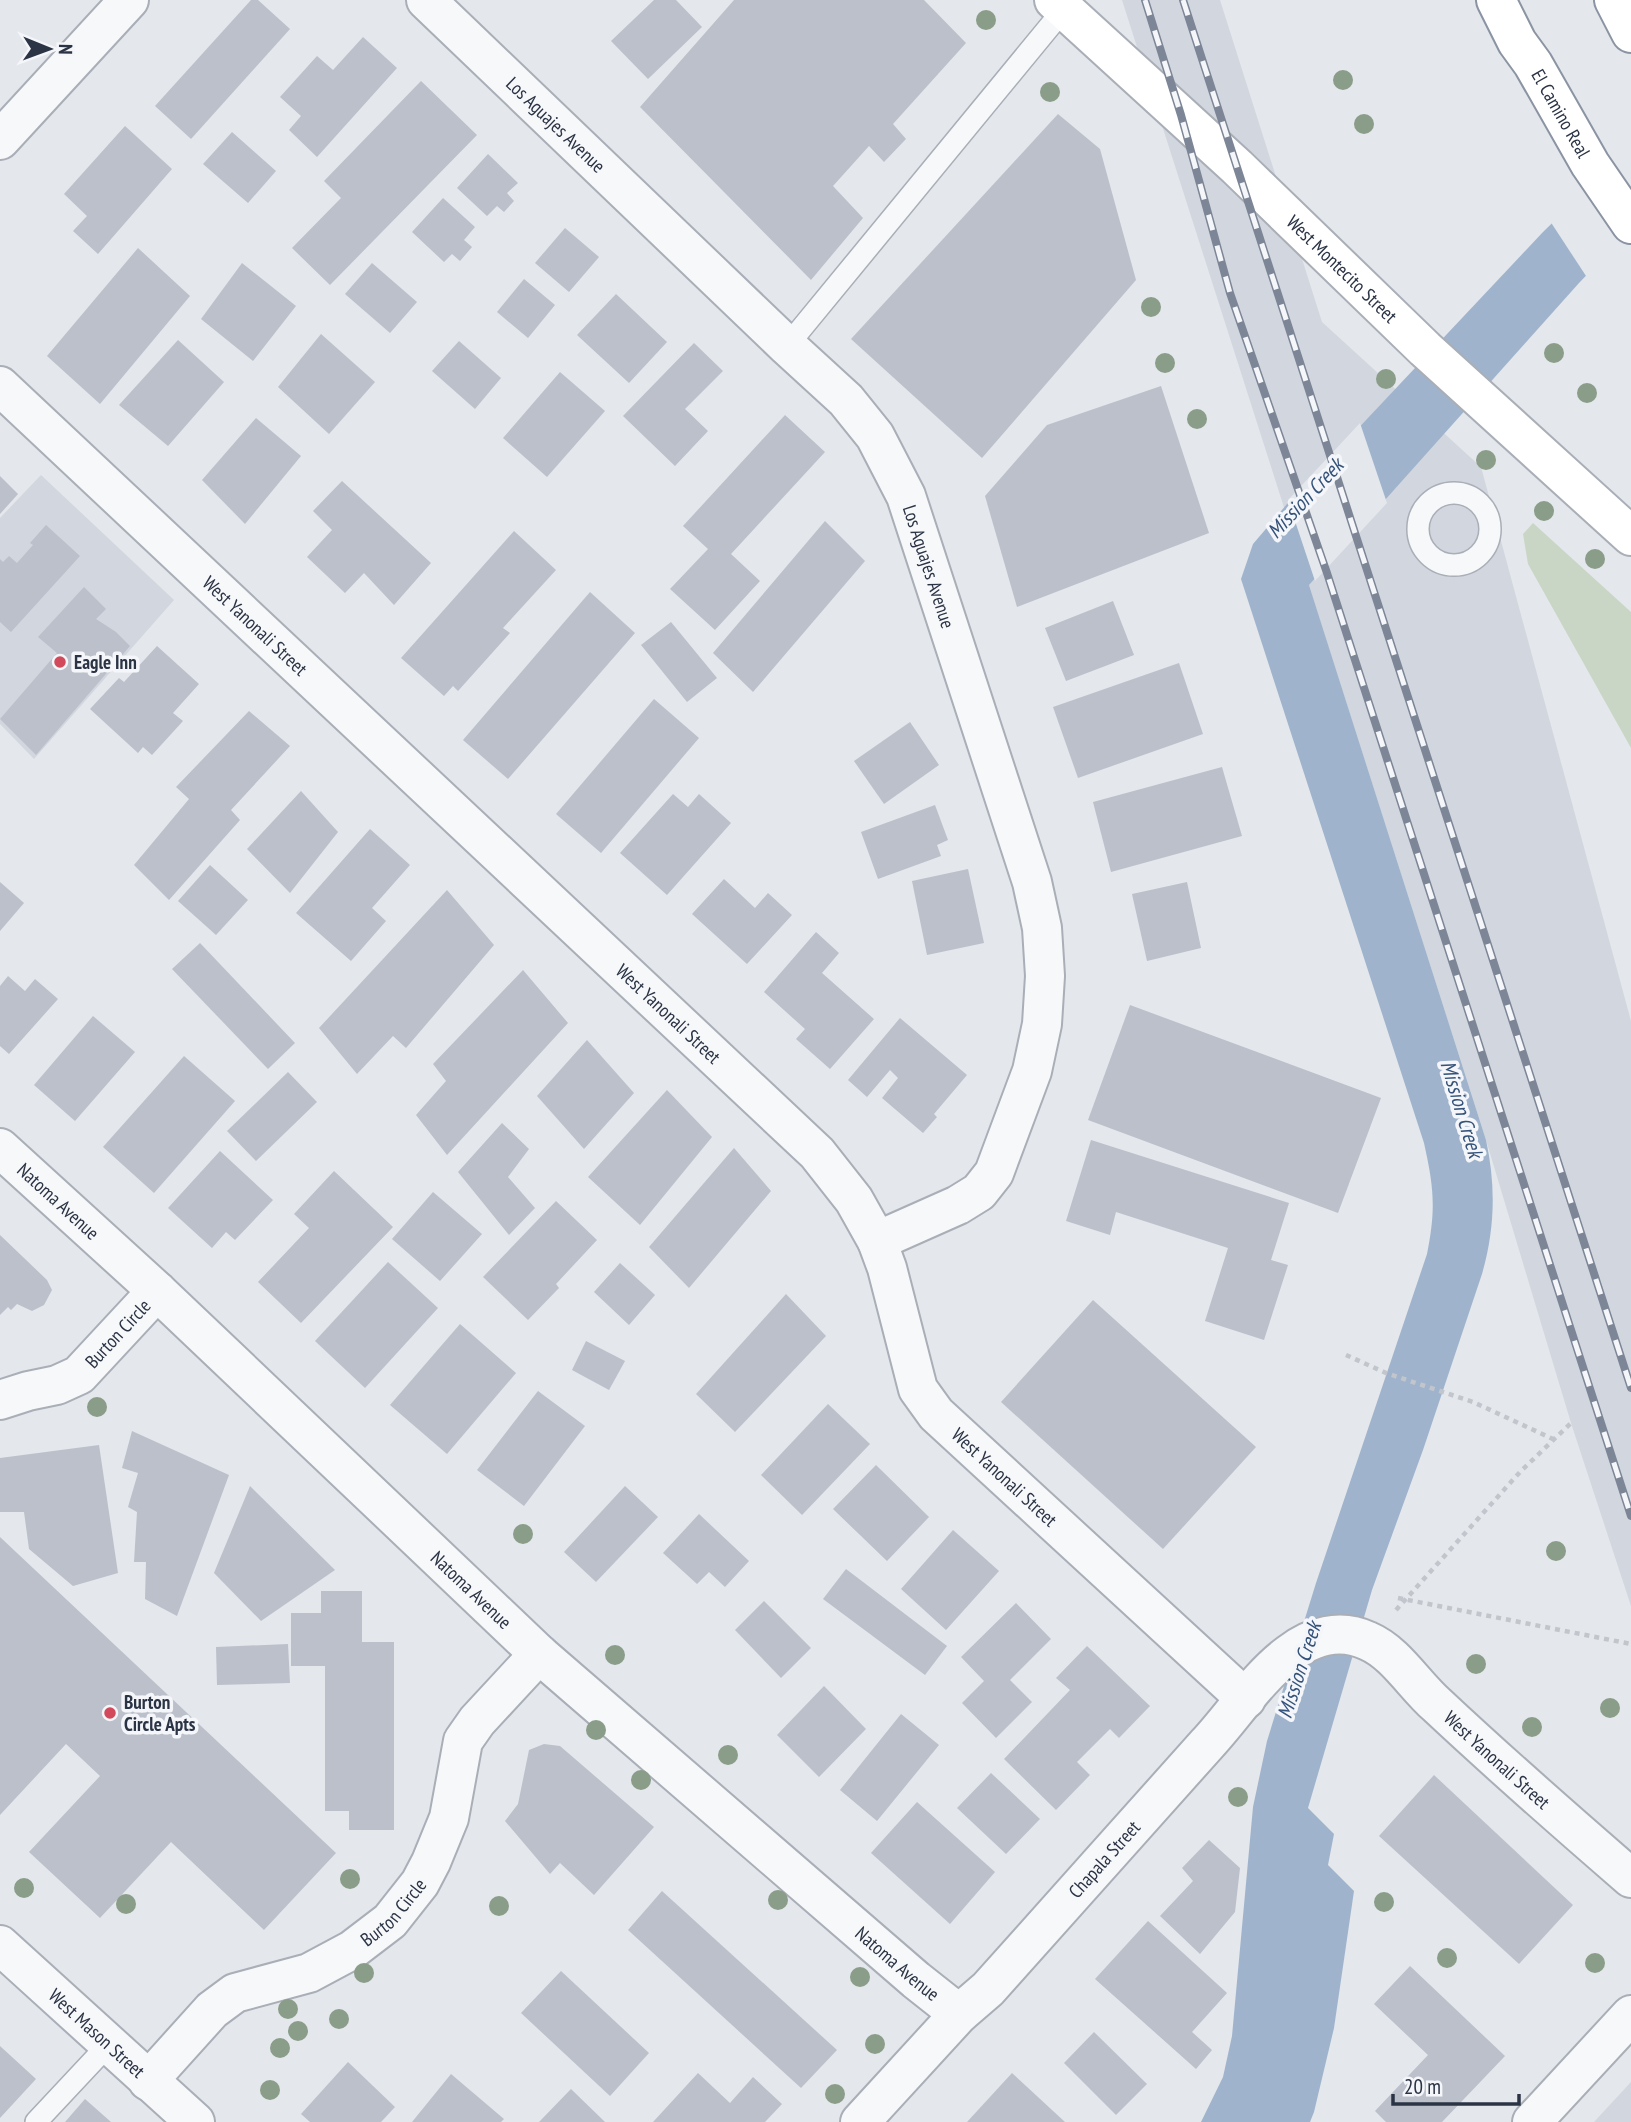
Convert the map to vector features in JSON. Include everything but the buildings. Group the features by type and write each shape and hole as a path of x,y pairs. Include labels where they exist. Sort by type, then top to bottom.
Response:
{"main road":[{"path":"1471,0 1517,42"},
{"name":"El Camino Real","path":"1496,0 1517,42 1533,64 1590,164 1631,224"},
{"path":"1614,0 1631,33"},
{"name":"West Montecito Street","path":"1059,4 1237,167 1425,349 1631,536"}],"street":[{"path":"0,140 129,0"},
{"name":"Los Aguajes Avenue","path":"426,0 846,400 874,436 906,496 1032,881 1042,928 1045,976 1042,1024 1032,1071 994,1173 979,1192 958,1205 877,1241"},
{"name":"West Yanonali Street","path":"0,386 817,1153 854,1199 877,1241 887,1268 918,1389 936,1414 1246,1699"},
{"name":"Natoma Avenue","path":"0,1148 157,1291 539,1654 916,1980 959,2014"},
{"name":"Burton Circle","path":"0,1400 57,1385 79,1375 157,1291"},
{"name":"Chapala Street","path":"860,2122 959,2014 997,1979 1274,1666 1300,1647 1322,1637 1334,1634 1365,1640"},
{"name":"West Yanonali Street","path":"1365,1640 1385,1651 1432,1701 1515,1778 1631,1878"},
{"name":"Burton Circle","path":"148,2081 212,2010 235,1993 309,1973 352,1951 390,1921 420,1883 436,1851 449,1818 463,1741 477,1721 539,1654"},
{"name":"West Mason Street","path":"0,1944 195,2122"},
{"path":"1532,2122 1631,2015"}],"lane":[{"path":"787,345 1059,4"},
{"path":"36,2122 109,2044"}],"path":[{"path":"1346,1355 1386,1373 1472,1402 1553,1439"},
{"path":"1365,1640 1405,1601 1520,1472 1571,1423"},
{"path":"1398,1598 1631,1644"}],"shaded area":[{"path":"1122,0 1220,0 1322,322 1481,467 1631,1021 1631,1606 1571,1423 1486,1140"},
{"name":"Eagle Inn","path":"41,475 174,600 34,759 0,724 0,518"},
{"path":"1631,2082 1631,2122 1594,2122"}],"green space":[{"path":"1533,523 1631,612 1631,748 1528,564 1523,534"}],"water":[{"name":"Mission Creek","path":"1631,146 1631,229 1579,283 1309,585 1486,1140 1493,1191 1492,1224 1482,1274 1423,1450 1372,1590 1308,1808 1334,1834 1328,1865 1354,1891 1334,2028 1314,2112 1310,2122 1201,2122 1223,2077 1232,2036 1253,1807 1267,1741 1316,1583 1427,1254 1433,1211 1432,1186 1424,1143 1241,579 1253,544 1287,504 1543,232"}],"pier":[{"path":"1631,142 1631,234 1588,279 1550,221"},
{"path":"1360,423 1387,503 1315,581 1288,500"}],"railway":[{"path":"1145,0 1181,115 1230,293 1327,573 1631,1516"},
{"path":"1183,0 1631,1388"}],"place":[{"name":"Eagle Inn","path":"60,662"},
{"name":"Burton Circle Apts","path":"110,1713"}]}
